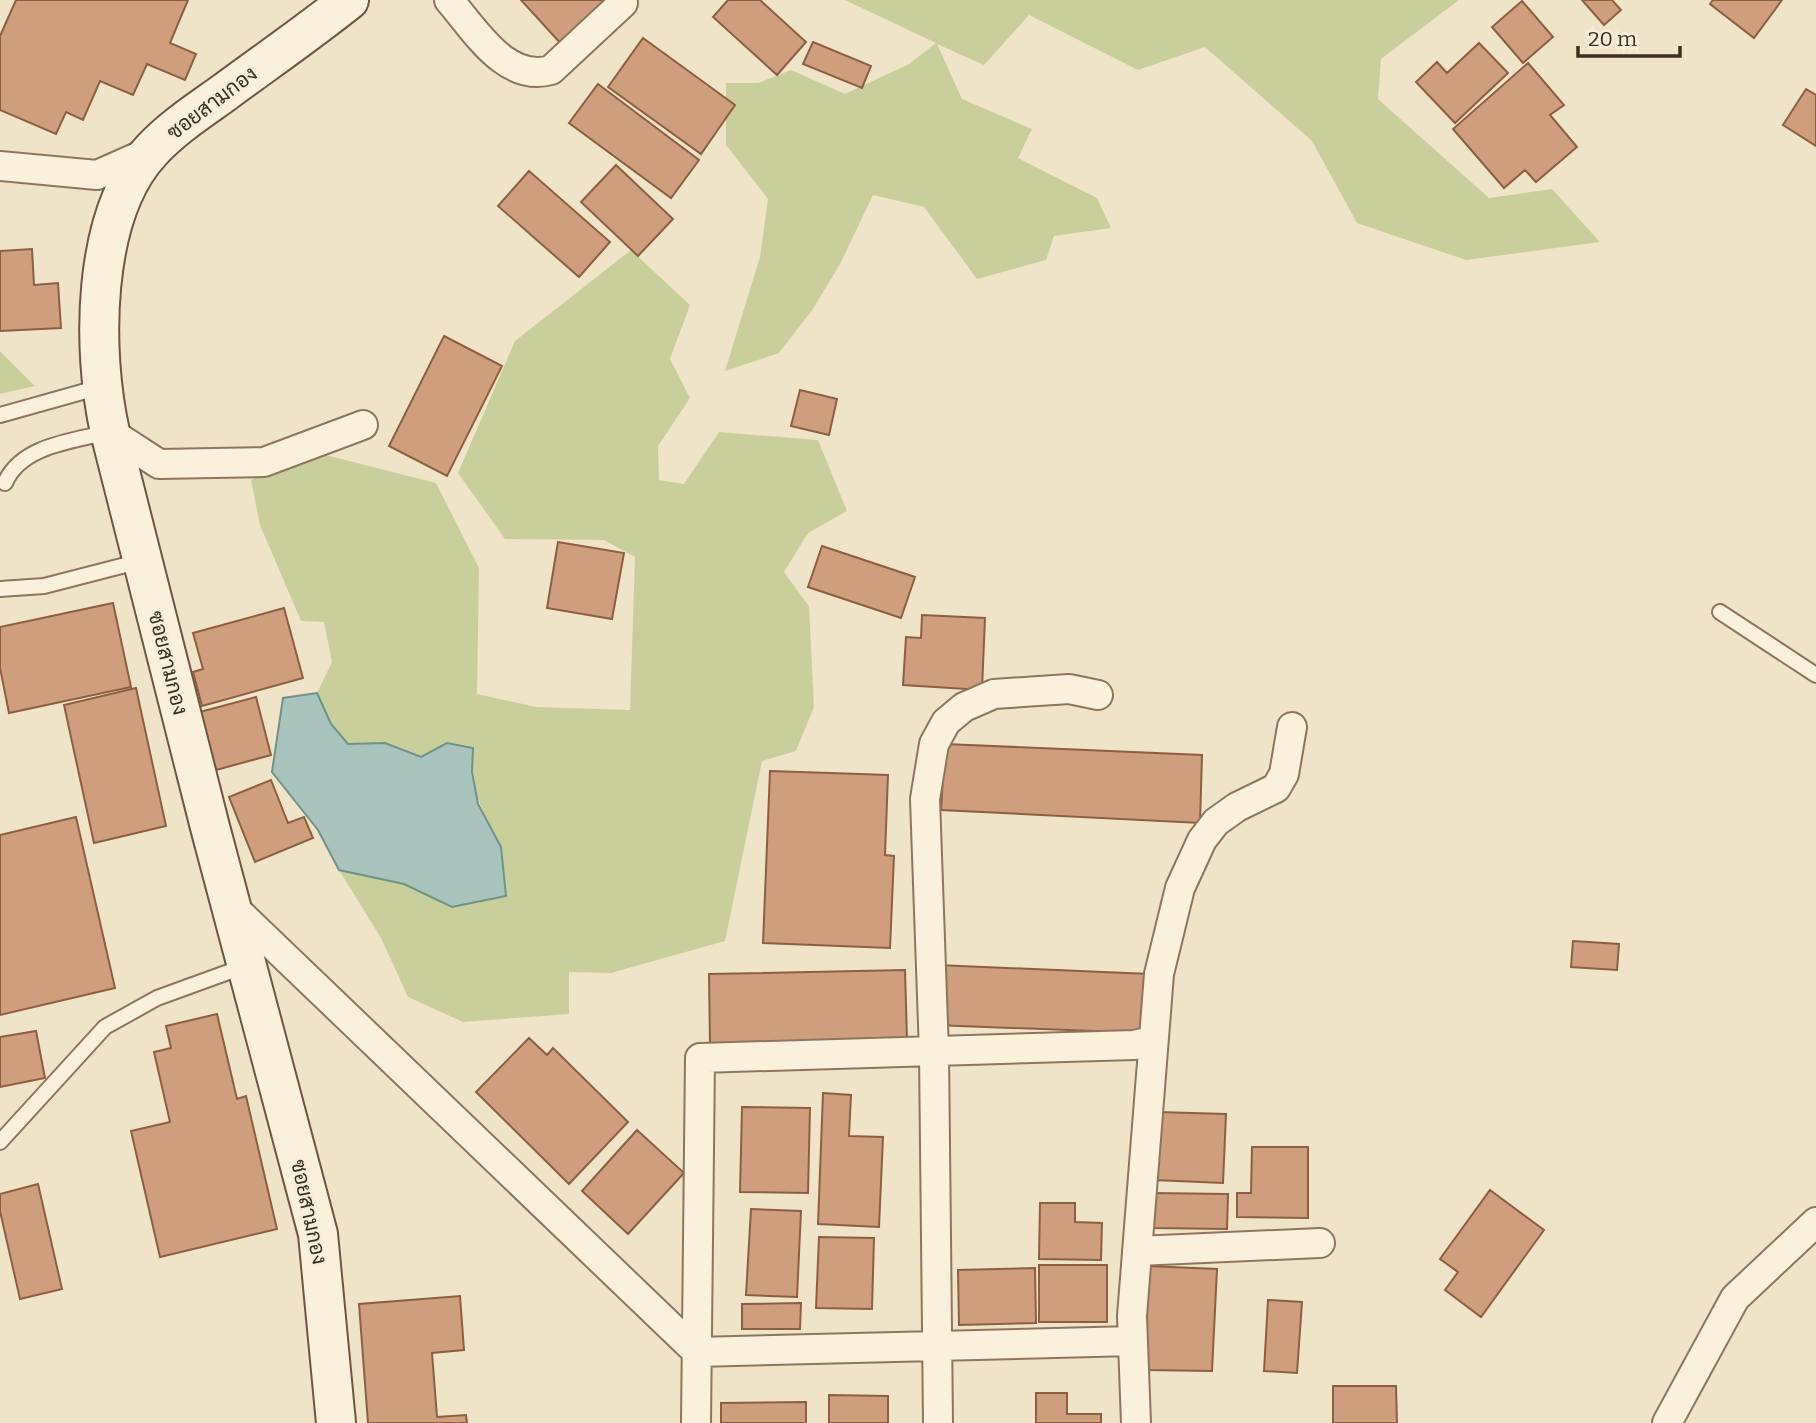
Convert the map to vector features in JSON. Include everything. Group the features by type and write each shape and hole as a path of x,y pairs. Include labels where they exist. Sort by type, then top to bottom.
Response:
{"street":[{"name":"ซอยสามกอง","path":"336,1423 318,1234 230,904 100,387 102,273 111,229 125,193 149,152 190,118 349,0"},
{"path":"449,0 492,51 520,71 537,74 551,70 623,3"},
{"path":"0,166 97,175 149,152"},
{"path":"110,432 159,464 264,462 363,425"},
{"path":"938,1423 934,1052 925,799 934,744 946,722 964,707 994,694 1069,689 1098,695"},
{"path":"1136,1423 1133,1341 1136,1251 1159,974 1180,888 1202,840 1216,822 1237,807 1276,788 1284,774 1292,727"},
{"path":"230,904 697,1352 1133,1341"},
{"path":"696,1423 700,1058 1134,1045 1152,1041"},
{"path":"1667,1423 1735,1298 1816,1222"},
{"path":"1136,1251 1320,1243"}],"lane":[{"path":"0,415 100,387"},
{"path":"5,483 19,461 40,451 110,432"},
{"path":"0,589 44,586 143,561"},
{"path":"1720,612 1816,675"},
{"path":"0,1142 104,1027 157,998 246,965"}],"green space":[{"path":"845,0 1459,0 1381,59 1378,99 1489,198 1552,189 1600,242 1466,260 1357,223 1312,141 1205,47 1138,70 1029,15 984,65 937,44 962,99 1032,129 1018,158 1097,198 1111,228 1054,236 1046,260 977,279 924,207 873,195 840,264 813,309 779,353 725,371 760,257 768,199 726,145 726,83 758,83 791,70 845,94 909,64 936,43"},
{"path":"631,250 690,305 670,359 690,398 658,446 659,480 684,484 719,432 818,440 847,511 808,533 784,572 809,606 814,707 796,751 762,761 725,941 611,973 569,972 569,1014 463,1022 408,997 381,938 339,870 404,884 452,907 501,847 479,800 474,778 473,749 447,743 421,757 385,743 347,744 331,724 317,693 332,662 324,622 301,621 260,525 251,480 310,451 436,483 479,568 477,694 536,707 630,710 635,557 604,540 505,539 458,473 515,341"},
{"path":"0,351 35,386 0,394"}],"water":[{"path":"317,693 331,724 348,744 385,743 421,757 447,743 473,748 472,772 478,804 501,847 506,896 452,907 404,884 339,870 318,830 272,772 283,698"}],"building":[{"path":"16,0 188,0 170,43 196,54 185,80 147,64 133,95 100,81 83,120 66,112 56,134 0,110 0,36"},
{"path":"521,0 611,0 563,46"},
{"path":"728,0 760,0 806,42 777,75 713,17"},
{"path":"1582,0 1612,0 1621,10 1604,25"},
{"path":"1713,0 1782,0 1754,38 1710,4"},
{"path":"1522,1 1553,37 1523,63 1492,27"},
{"path":"643,38 735,105 701,154 608,87"},
{"path":"813,42 871,66 862,88 803,64"},
{"path":"1479,43 1508,73 1455,123 1416,82 1437,62 1447,73"},
{"path":"1528,63 1564,105 1550,115 1577,147 1536,182 1525,170 1504,188 1453,129"},
{"path":"598,84 699,160 671,198 569,123"},
{"path":"1806,89 1816,95 1816,146 1783,125"},
{"path":"616,165 673,219 638,256 581,202"},
{"path":"529,171 610,242 579,277 498,206"},
{"path":"32,249 34,285 58,283 61,328 0,331 0,251"},
{"path":"444,336 502,366 447,476 389,446"},
{"path":"800,390 837,399 829,435 791,426"},
{"path":"558,542 624,553 612,619 547,608"},
{"path":"822,546 915,577 901,618 808,587"},
{"path":"113,603 131,687 9,713 0,668 0,627"},
{"path":"284,608 303,678 202,706 193,672 203,669 193,633"},
{"path":"922,615 985,618 982,690 903,685 906,637 921,638"},
{"path":"136,688 166,826 94,843 64,705"},
{"path":"256,697 271,755 216,770 200,712"},
{"path":"945,744 1202,755 1200,823 941,810"},
{"path":"770,771 888,775 885,855 894,856 890,948 763,943"},
{"path":"271,780 288,823 304,817 313,838 255,862 229,797"},
{"path":"76,817 115,988 0,1015 0,835"},
{"path":"1573,941 1619,944 1617,970 1571,967"},
{"path":"937,965 1149,974 1147,1033 934,1025"},
{"path":"905,970 907,1040 710,1044 709,974"},
{"path":"217,1014 237,1099 246,1096 277,1229 160,1257 131,1131 170,1122 154,1052 171,1048 166,1026"},
{"path":"36,1031 45,1078 0,1087 0,1037"},
{"path":"529,1038 547,1055 553,1048 628,1122 569,1184 476,1092"},
{"path":"823,1093 851,1095 849,1136 883,1137 879,1227 818,1224"},
{"path":"742,1107 810,1108 808,1193 740,1192"},
{"path":"1158,1112 1226,1114 1223,1183 1154,1180"},
{"path":"637,1130 684,1173 628,1234 582,1191"},
{"path":"1252,1147 1308,1147 1308,1218 1237,1217 1237,1193 1251,1193"},
{"path":"38,1184 62,1289 20,1299 0,1211 0,1194"},
{"path":"1490,1190 1544,1230 1481,1317 1445,1290 1458,1272 1440,1259"},
{"path":"1152,1193 1228,1194 1227,1229 1152,1228"},
{"path":"1040,1203 1075,1203 1075,1222 1102,1223 1101,1260 1039,1259"},
{"path":"751,1209 801,1211 797,1297 746,1295"},
{"path":"819,1237 874,1238 872,1309 816,1308"},
{"path":"1039,1265 1107,1265 1107,1322 1039,1322"},
{"path":"1147,1266 1217,1269 1212,1371 1146,1370"},
{"path":"1035,1268 1036,1323 959,1325 958,1270"},
{"path":"460,1296 464,1350 432,1353 437,1417 466,1415 467,1423 368,1423 359,1304"},
{"path":"1268,1300 1302,1302 1297,1373 1264,1371"},
{"path":"801,1303 800,1329 742,1329 742,1304"},
{"path":"1333,1386 1396,1386 1397,1423 1333,1423"},
{"path":"1036,1393 1067,1393 1067,1414 1101,1414 1101,1423 1036,1423"},
{"path":"829,1395 888,1396 888,1423 829,1423"},
{"path":"806,1402 806,1423 721,1423 721,1403"}]}
